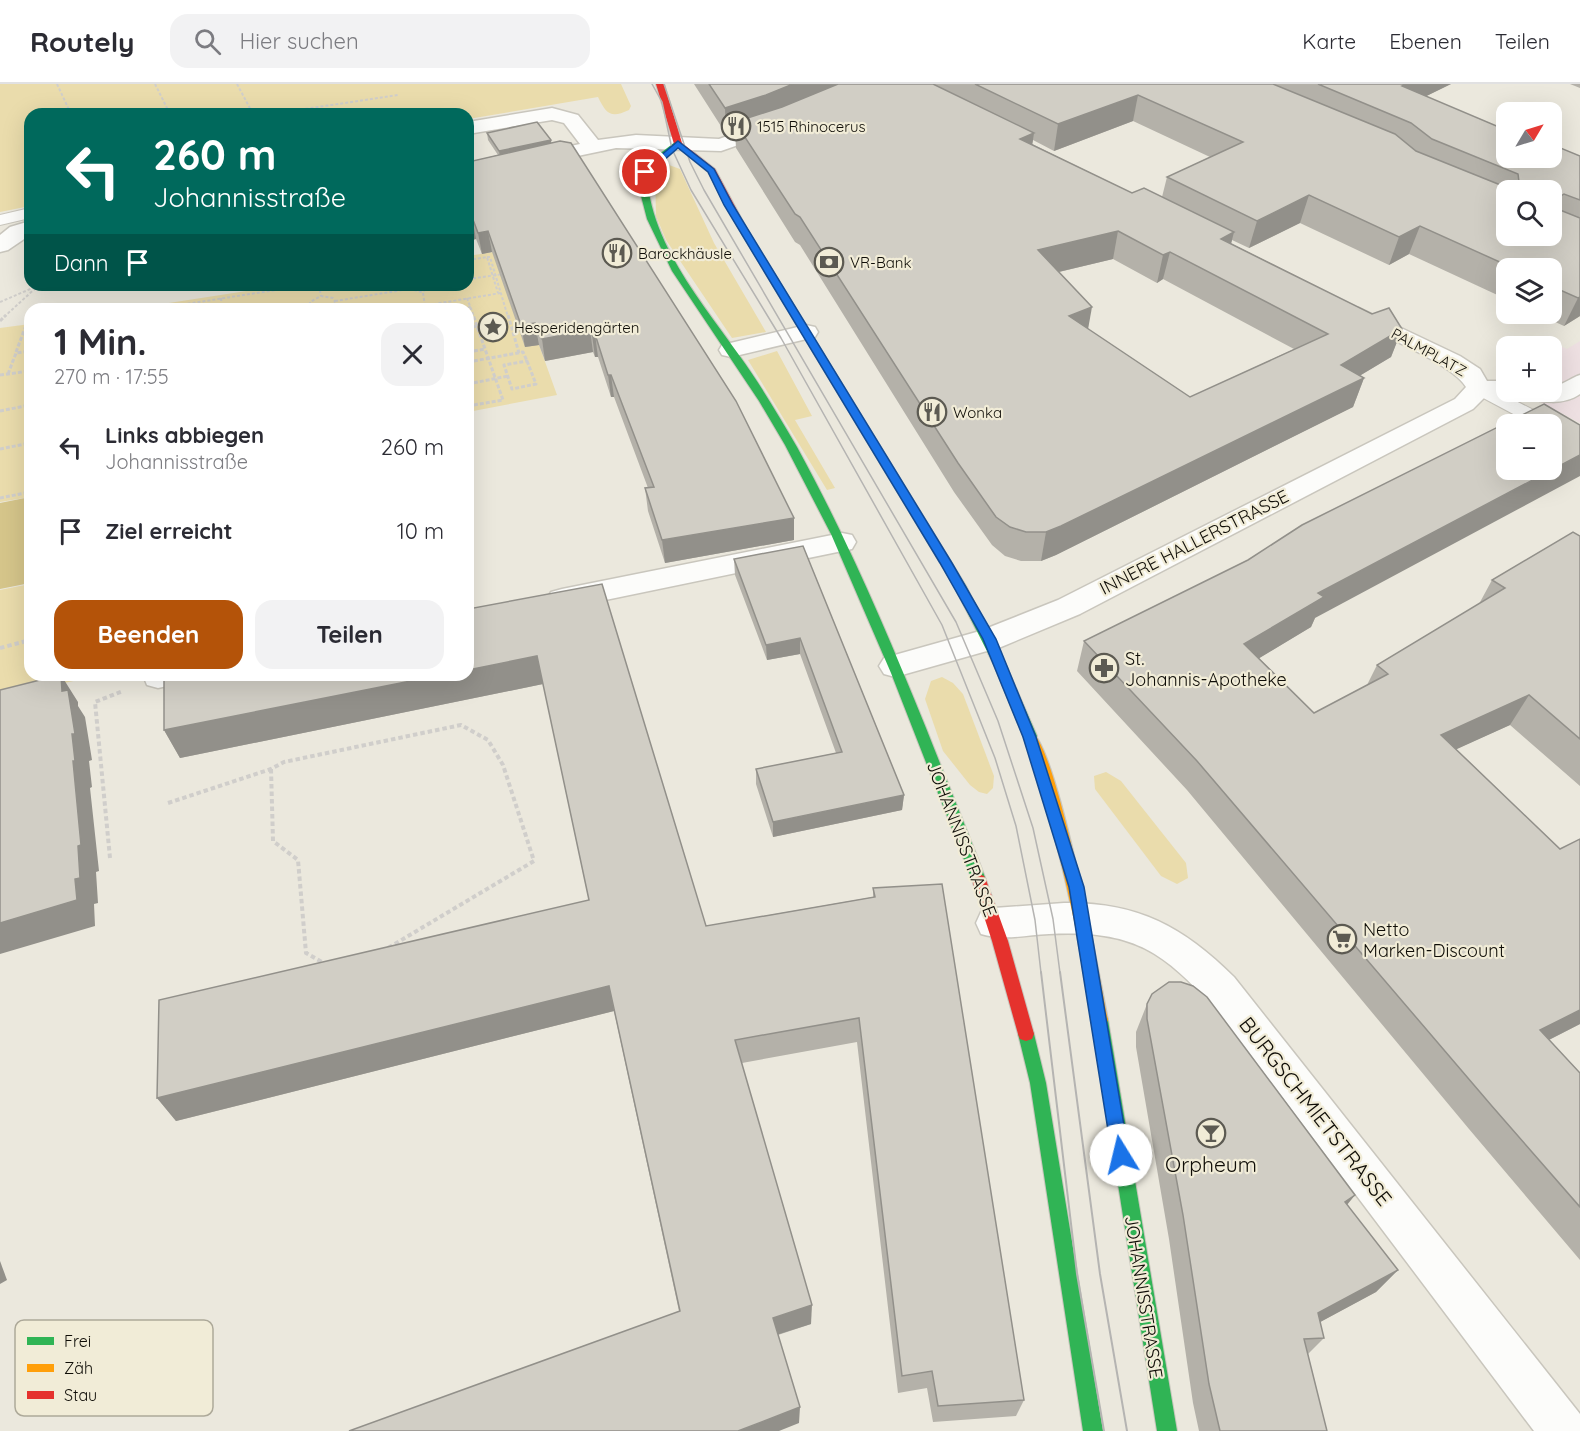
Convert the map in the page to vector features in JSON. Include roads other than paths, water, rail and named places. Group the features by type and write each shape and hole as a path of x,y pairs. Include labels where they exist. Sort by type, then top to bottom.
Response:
{"main road":[{"path":"660,84 678,144"},
{"name":"JOHANNISSTRASSE","path":"1093,1431 1038,1083 1027,1034 994,923 895,666 842,542 793,449 667,254 648,205 643,182 645,172 678,144 711,171 728,205 990,639 1014,698 1068,855 1083,919 1167,1431"}],"street":[{"path":"474,127 552,114 571,119 592,146"},
{"path":"474,172 592,146 636,141 721,145 795,118"},
{"path":"0,245 24,230"},
{"name":"PALMPLATZ","path":"1341,306 1451,361 1492,388"},
{"path":"731,350 806,332"},
{"path":"1562,395 1580,383"},
{"name":"INNERE HALLERSTRASSE","path":"895,666 990,639 1069,607 1492,388"},
{"path":"536,604 842,542"},
{"name":"BURGSCHMIETSTRASSE","path":"994,923 1106,919 1130,924 1174,947 1202,968 1232,1001 1563,1431"}],"lane":[{"path":"0,220 24,214"},
{"path":"1492,388 1532,414"}],"tram line":[{"path":"652,84 662,102 672,149 691,190 781,338 942,625 995,758 1016,826 1035,920 1041,973"},
{"path":"664,84 690,162 704,190 956,622 998,721 1033,828 1053,919 1060,973"},
{"path":"1041,972 1077,1274 1104,1431"},
{"path":"1060,972 1100,1274 1127,1431"}],"place":[{"name":"1515 Rhinocerus","path":"736,126"},
{"name":"Barockhäusle","path":"617,253"},
{"name":"VR-Bank","path":"829,262"},
{"name":"Hesperidengärten","path":"493,327"},
{"name":"Wonka","path":"932,412"},
{"name":"St. Johannis-Apotheke","path":"1104,668"},
{"name":"Netto Marken-Discount","path":"1342,939"},
{"name":"Orpheum","path":"1211,1133"}]}
